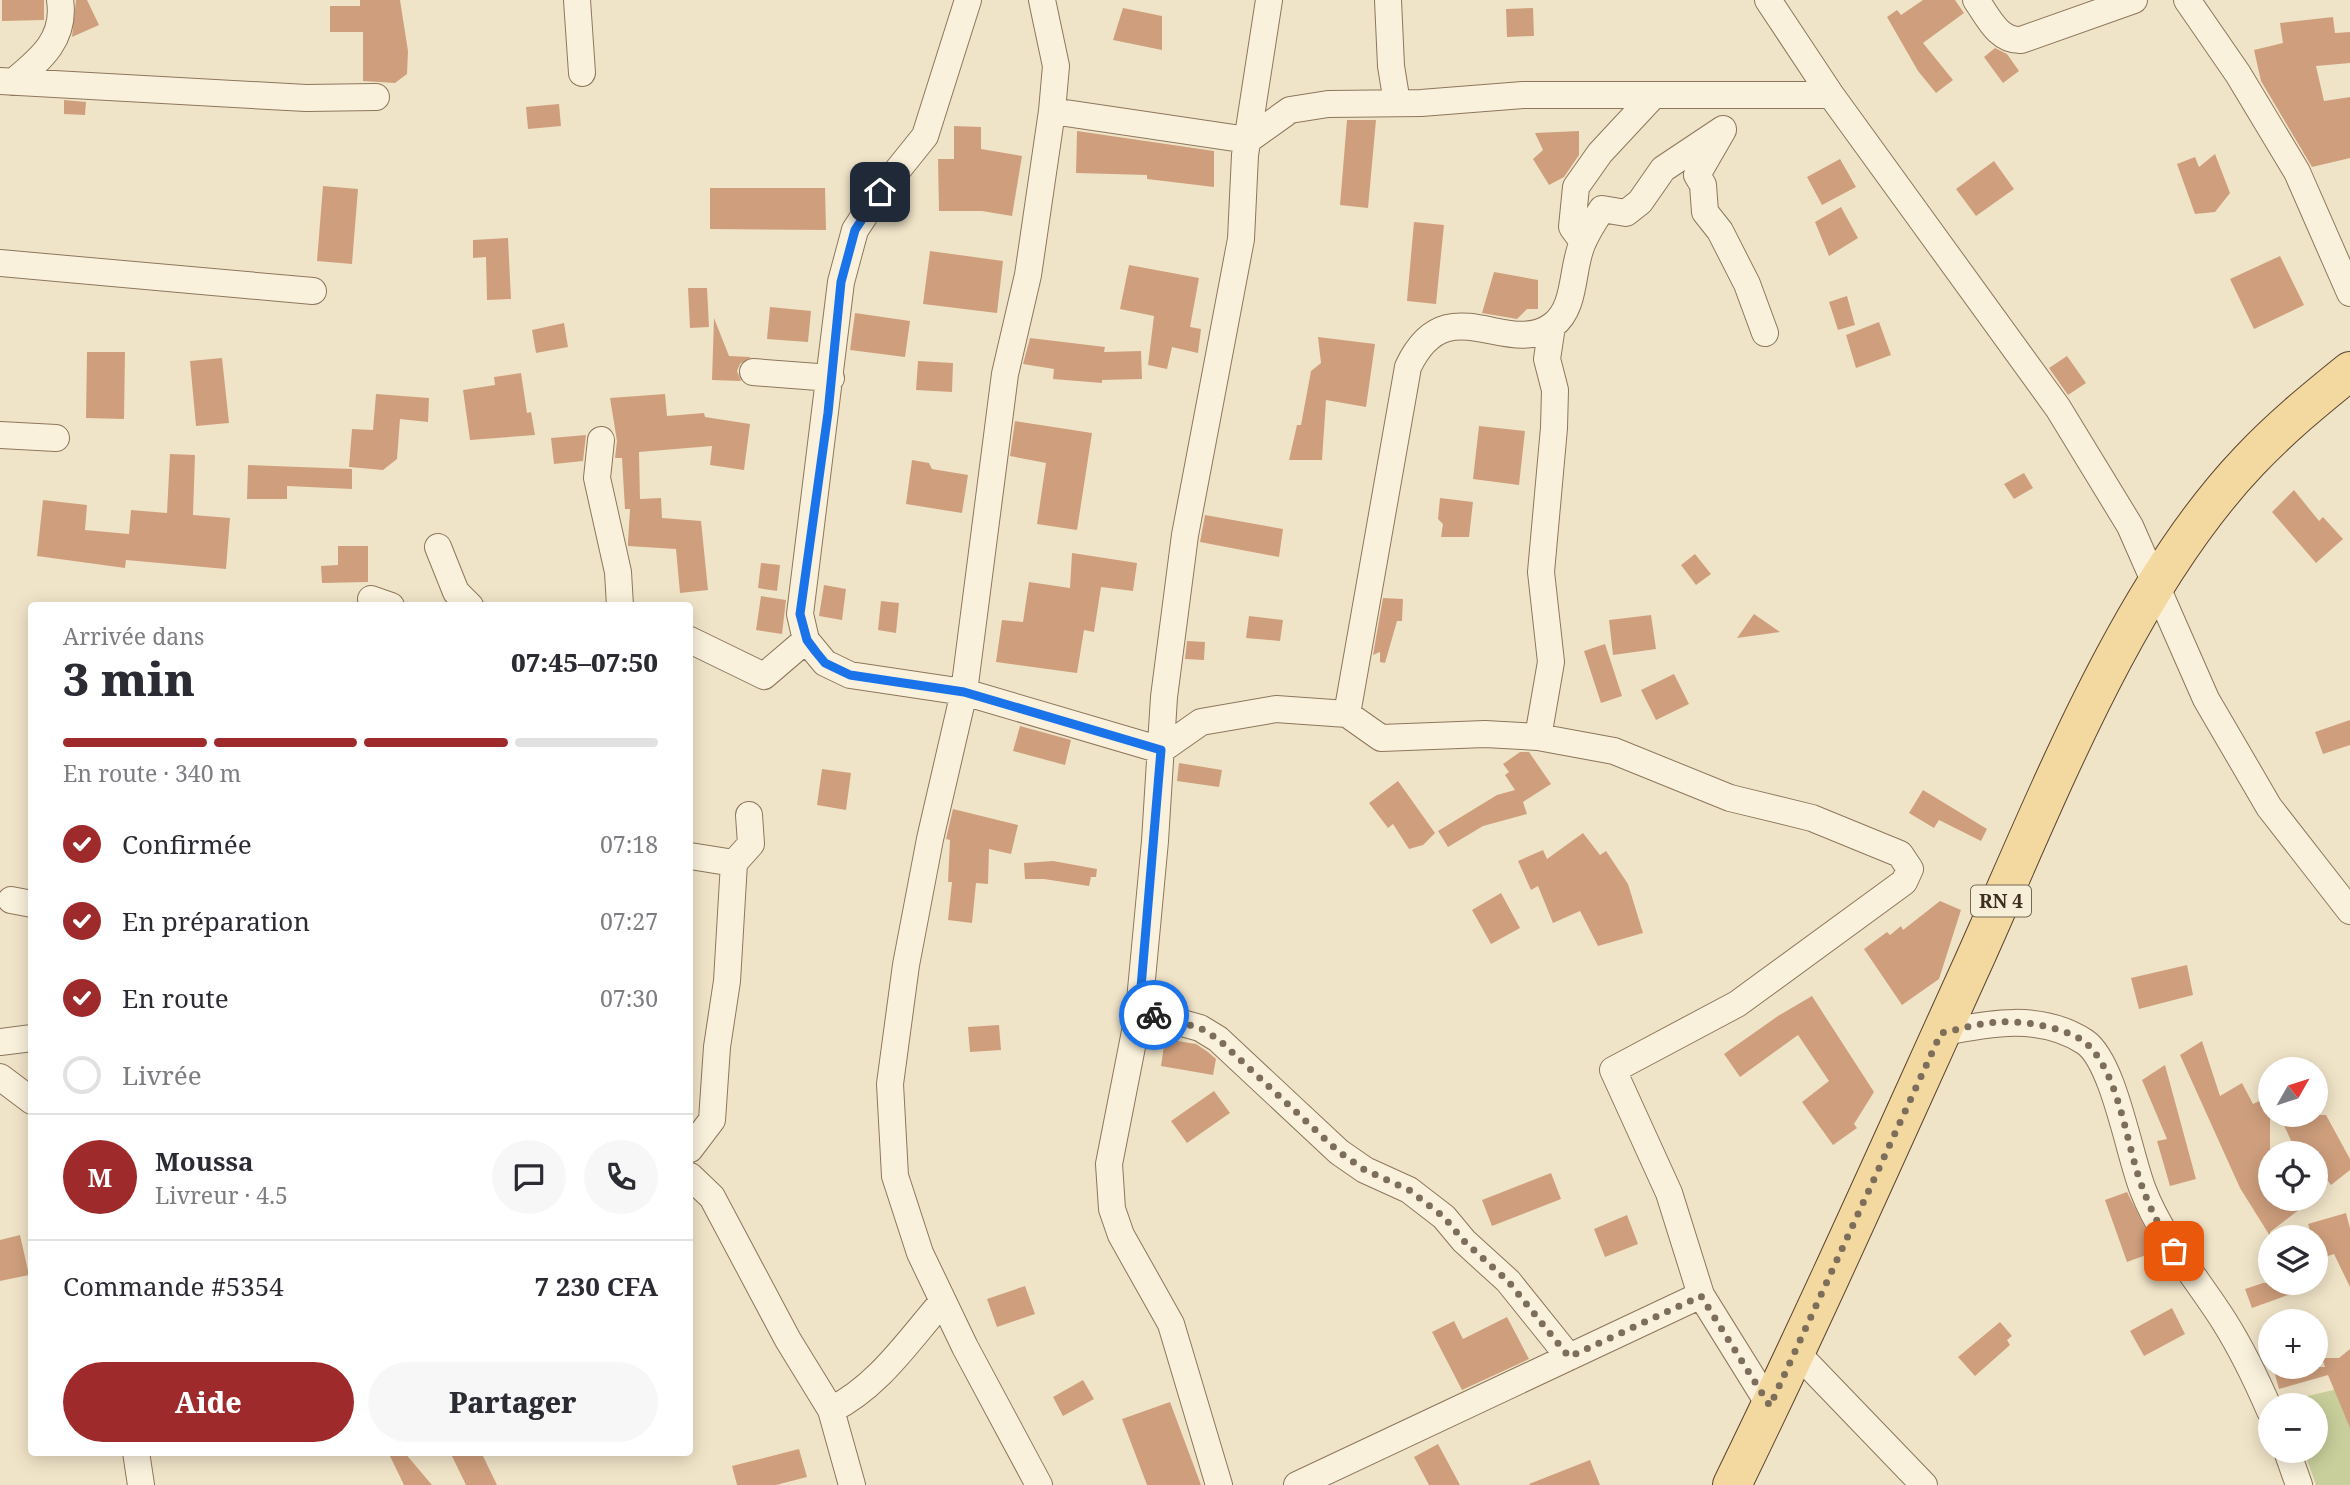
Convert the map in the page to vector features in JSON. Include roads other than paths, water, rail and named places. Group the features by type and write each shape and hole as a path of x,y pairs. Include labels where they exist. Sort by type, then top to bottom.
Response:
{"main road":[{"name":"RN 4","path":"1731,1485 1795,1352 2090,707 2158,584 2196,527 2246,463 2298,412 2350,371"}],"street":[{"path":"7,81 43,57 57,39 60,0"},
{"path":"577,0 582,73"},
{"path":"968,0 925,136 880,192 855,230 841,282 800,614 807,640 825,663 850,675 964,692 1161,750"},
{"path":"1039,1485 920,1253 895,1176 890,1084 909,952 964,692 1005,374 1028,275 1052,111 1056,65 1042,0"},
{"path":"1219,1485 1171,1324 1121,1235 1112,1209 1109,1164 1139,1011 1164,697 1185,536 1241,239 1248,140 1269,0"},
{"path":"1388,0 1391,66 1397,103"},
{"path":"1768,0 1831,95 2058,408 2130,526 2158,584 2206,699 2269,807 2347,904"},
{"path":"1976,0 2000,33 2011,40 2021,40 2134,0"},
{"path":"2187,0 2207,11 2238,74 2297,172 2350,293"},
{"path":"7,81 294,98 376,97"},
{"path":"1256,82 1290,110"},
{"path":"1052,111 1248,140 1290,110 1328,104 1397,103 1523,95 1831,95"},
{"path":"1583,242 1572,227 1576,187 1600,153 1654,95"},
{"path":"1734,95 1723,129 1697,175 1703,185 1705,212 1720,230 1747,284 1765,333"},
{"path":"1538,737 1551,662 1541,572 1554,428 1555,390 1547,359 1552,326 1568,305 1572,273 1583,242 1602,209 1626,213 1640,202 1663,169 1723,129"},
{"path":"0,263 313,290"},
{"path":"1346,713 1408,367 1416,350 1430,337 1456,324 1512,333 1531,333 1552,326"},
{"path":"753,372 831,379"},
{"path":"0,435 56,438"},
{"path":"601,440 597,478 618,572 620,602"},
{"path":"438,547 456,592 466,602"},
{"path":"693,641 764,676 807,640"},
{"path":"1161,750 1202,722 1276,709 1346,713 1381,738 1485,734 1538,737 1614,751 1730,798 1812,818 1900,854 1910,869 1904,882 1737,1004 1613,1070 1669,1193 1701,1296 1770,1406"},
{"path":"693,1145 712,1120 717,1047 729,958 734,863 751,844 749,815"},
{"path":"693,856 734,863"},
{"path":"1139,1011 1200,1028 1218,1039 1339,1152 1365,1170 1409,1190 1444,1217 1464,1241 1508,1281 1569,1357"},
{"path":"1941,1033 1996,1022 2018,1021 2060,1031 2087,1043 2103,1063 2142,1188 2159,1226 2225,1322 2261,1393"},
{"path":"0,1042 28,1038"},
{"path":"0,1077 28,1098"},
{"path":"693,1179 712,1197 788,1340 831,1410 852,1485"},
{"path":"1297,1485 1701,1296"},
{"path":"831,1410 850,1401 872,1383 943,1300"},
{"path":"1795,1352 1924,1485"},
{"path":"137,1456 141,1485"},
{"path":"2291,1463 2299,1485"}]}
